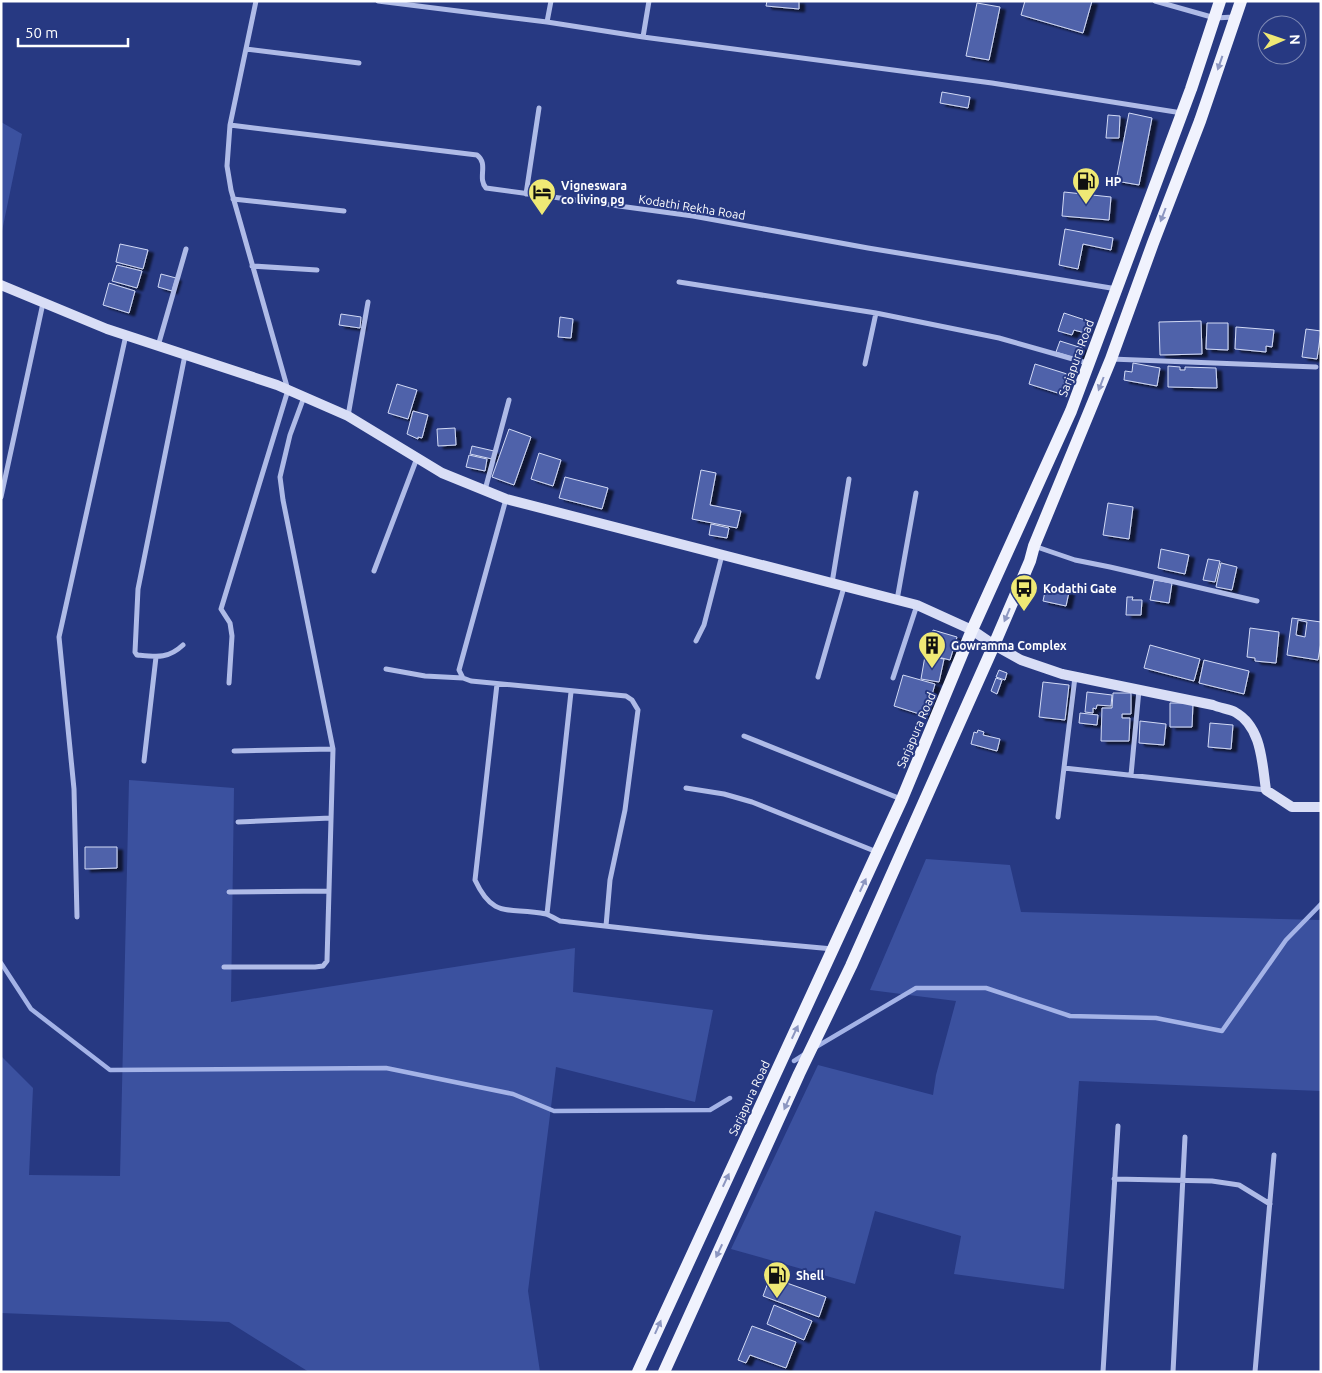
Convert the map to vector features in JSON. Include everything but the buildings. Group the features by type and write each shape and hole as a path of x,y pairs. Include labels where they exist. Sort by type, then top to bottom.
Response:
{"main road":[{"name":"Sarjapura Road","path":"638,1372 902,799 972,630 1071,411 1182,113 1220,1"},
{"path":"664,1372 851,966 1030,561 1034,546 1111,359 1200,122 1241,1"}],"street":[{"path":"229,683 232,636 230,624 221,609 288,390 233,199 227,166 230,125 256,1"},
{"path":"378,1 547,22 643,37 992,83 1182,113"},
{"path":"547,22 551,1"},
{"path":"643,37 649,1"},
{"path":"1154,1 1215,18 1236,17"},
{"path":"246,49 359,63"},
{"path":"526,194 539,108"},
{"name":"Kodathi Rekha Road","path":"230,125 477,155 482,158 484,164 482,182 486,188 693,216 868,248 1117,289"},
{"path":"233,199 344,211"},
{"path":"158,346 186,249"},
{"path":"252,266 318,270"},
{"path":"679,282 876,313 998,338 1089,363"},
{"path":"1,285 107,329 305,397 348,416 442,473 506,499 917,605 972,630 1021,660 1062,674 1213,705 1235,712 1249,722 1258,742 1266,790"},
{"path":"1,496 43,302"},
{"path":"348,416 368,302"},
{"path":"865,364 876,313"},
{"path":"77,917 74,789 59,637 126,335"},
{"path":"184,645 167,656 137,656 135,652 138,589 185,355"},
{"path":"1111,359 1316,367"},
{"path":"224,967 323,966 327,961 333,749 280,477 290,435 305,397"},
{"path":"486,490 510,400"},
{"path":"374,571 417,458"},
{"path":"832,583 849,479"},
{"path":"897,600 916,493"},
{"path":"463,678 459,670 506,499"},
{"path":"1034,546 1075,560 1256,601"},
{"path":"696,641 704,625 722,555"},
{"path":"818,677 844,587"},
{"path":"893,678 917,605"},
{"path":"144,762 156,657"},
{"path":"386,669 425,676 463,678 471,681 497,684 626,696 632,700 638,710 626,802 610,880 606,926"},
{"path":"1058,818 1075,677"},
{"path":"497,684 475,880 481,893 494,906 509,912 547,914 560,921 833,949"},
{"path":"1131,775 1138,690"},
{"path":"547,914 571,692"},
{"path":"744,736 902,799"},
{"path":"234,751 333,749"},
{"path":"1064,768 1266,790 1292,807 1321,807"},
{"path":"686,788 724,794 752,802 878,852"},
{"path":"238,822 330,818"},
{"path":"229,892 328,891"},
{"path":"1103,1372 1118,1126"},
{"path":"1173,1372 1185,1137"},
{"path":"1255,1372 1274,1154"},
{"path":"1114,1179 1212,1181 1239,1185 1270,1204"}],"shaded area":[{"path":"1,122 22,134 1,236"},
{"path":"129,780 234,788 231,1002 575,948 573,992 713,1010 695,1102 556,1067 528,1291 540,1372 309,1372 229,1322 1,1313 1,1056 33,1088 29,1175 120,1176"},
{"path":"926,859 1010,865 1021,912 1321,920 1321,1091 1079,1081 1064,1289 954,1274 961,1236 875,1211 855,1284 731,1249 818,1065 933,1095 936,1075 956,1001 870,990"}],"waterway":[{"path":"816,1047 916,988 986,988 1070,1016 1156,1018 1222,1031 1286,940 1321,904"},
{"path":"1,963 31,1009 110,1070 386,1068 513,1094 554,1111 710,1110 730,1098"},
{"path":"794,1061 805,1054"}],"place":[{"name":"HP","path":"1086,205"},
{"name":"Vigneswara co living pg","path":"542,216"},
{"name":"Kodathi Gate","path":"1024,612"},
{"name":"Gowramma Complex","path":"932,669"},
{"name":"Shell","path":"777,1299"}]}
